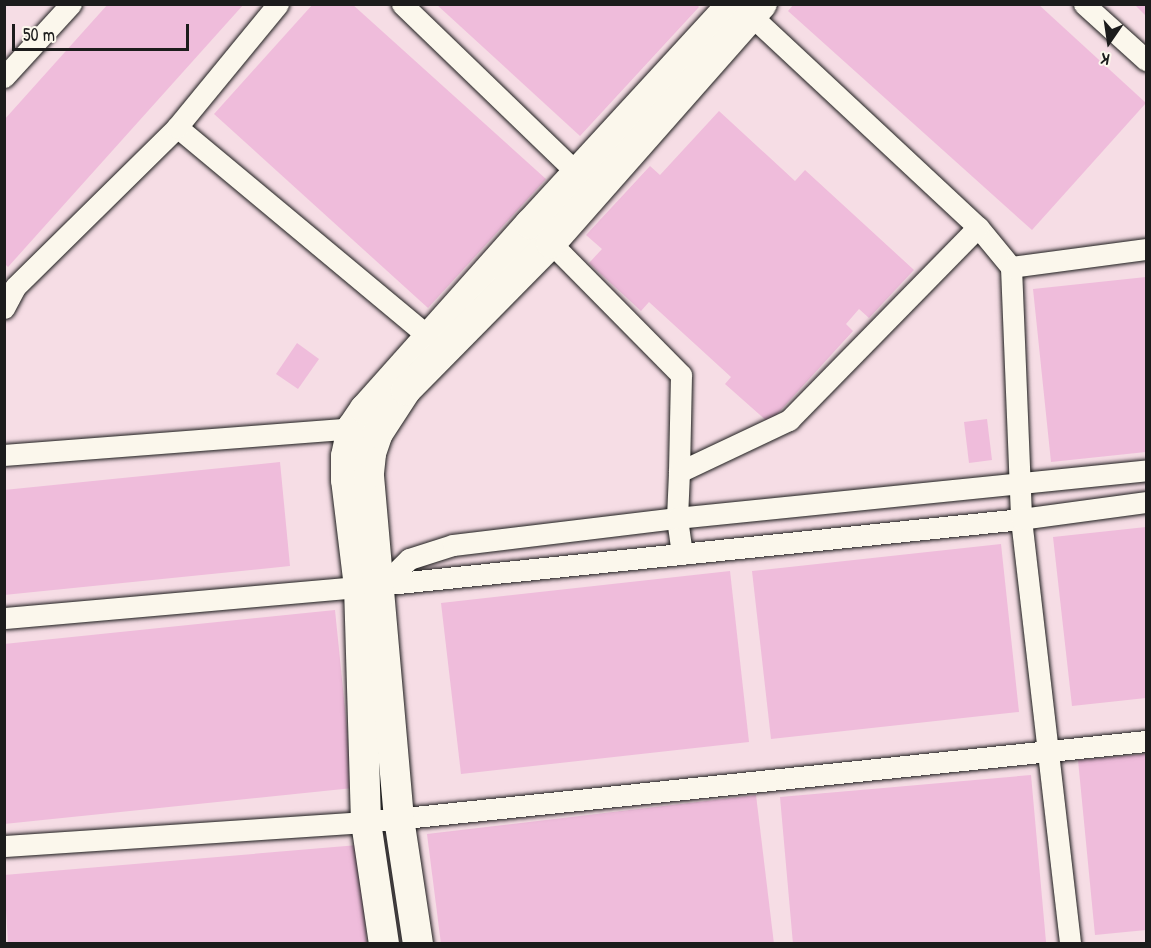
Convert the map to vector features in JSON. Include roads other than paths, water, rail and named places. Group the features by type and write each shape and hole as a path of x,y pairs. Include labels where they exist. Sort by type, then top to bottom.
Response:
{"street":[{"path":"4,77 71,4"},
{"path":"4,308 10,283 177,127 278,4"},
{"path":"402,4 578,174"},
{"path":"1084,4 1146,60"},
{"path":"384,944 366,822 374,585 346,480 346,456 352,428 365,409 429,337 578,174 746,8"},
{"path":"746,8 978,228 1011,267 1021,519 1070,944"},
{"path":"418,944 399,819 374,585 369,473 371,453 378,433 406,390 551,243 746,8"},
{"path":"177,127 429,337"},
{"path":"679,472 789,420 978,228"},
{"path":"551,243 681,375 677,518 682,554"},
{"path":"1011,267 1146,249"},
{"path":"4,455 352,428"},
{"path":"374,585 409,559 453,545 677,518 1146,470"},
{"path":"4,618 374,585 682,554 1021,519 1146,502"},
{"path":"4,846 399,819 1146,741"}]}
